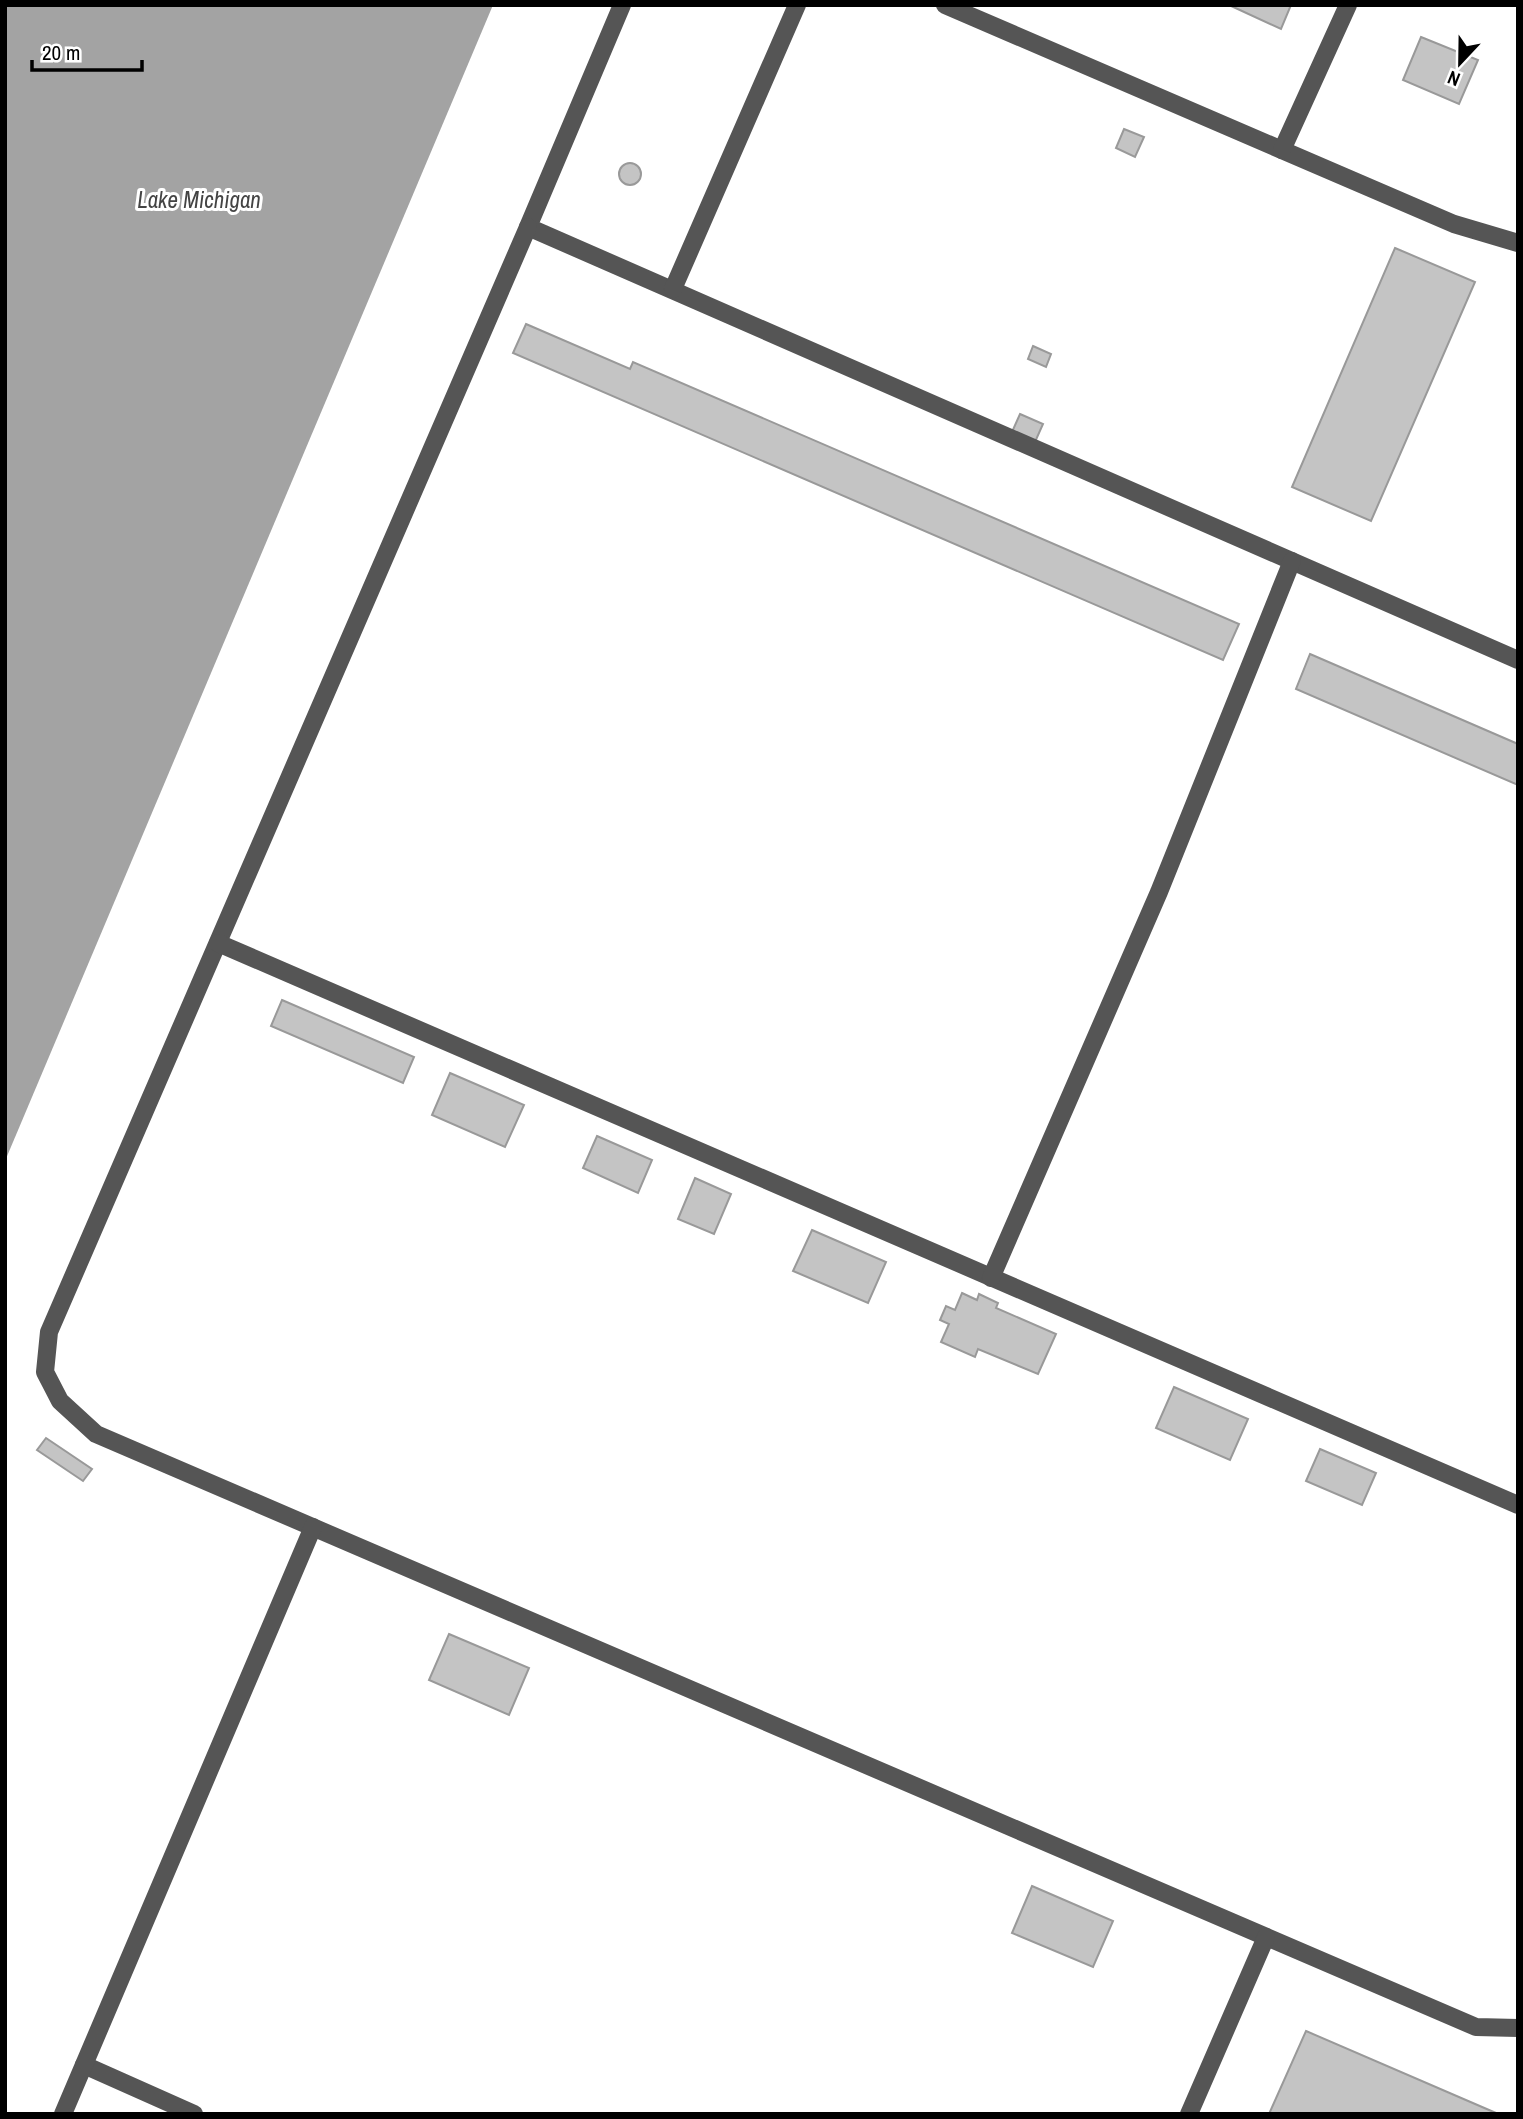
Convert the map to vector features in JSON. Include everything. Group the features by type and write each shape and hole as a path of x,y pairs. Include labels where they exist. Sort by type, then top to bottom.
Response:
{"lane":[{"path":"622,5 50,1332 45,1372 60,1401 96,1434 1476,2027 1518,2028"},
{"path":"673,289 797,5"},
{"path":"945,5 1454,224 1518,243"},
{"path":"1282,150 1348,5"},
{"path":"528,228 1518,660"},
{"path":"991,1278 1159,892 1292,561"},
{"path":"218,943 1518,1505"},
{"path":"63,2114 313,1527"},
{"path":"1189,2114 1266,1937"},
{"path":"84,2065 194,2114"}],"water":[{"name":"Lake Michigan","path":"5,5 493,5 5,1161"}],"building":[{"path":"1229,5 1291,5 1281,29"},
{"path":"1421,37 1478,60 1459,104 1403,80"},
{"path":"1124,129 1144,137 1135,157 1116,148"},
{"path":"630,163 638,166 641,174 638,182 630,185 622,182 619,174 622,166"},
{"path":"1395,248 1475,282 1371,521 1292,487"},
{"path":"526,324 630,369 633,362 1239,624 1223,660 513,353"},
{"path":"1033,346 1051,354 1046,367 1028,359"},
{"path":"1020,414 1043,424 1035,442 1012,432"},
{"path":"1310,654 1518,744 1518,785 1296,689"},
{"path":"282,1000 414,1057 403,1083 271,1026"},
{"path":"450,1073 524,1105 505,1147 432,1115"},
{"path":"597,1136 652,1160 638,1193 583,1168"},
{"path":"695,1178 731,1194 714,1234 678,1219"},
{"path":"812,1230 886,1262 868,1303 793,1271"},
{"path":"962,1293 977,1300 979,1294 998,1303 996,1308 1056,1334 1038,1374 978,1349 975,1357 941,1342 949,1324 940,1320 946,1306 955,1310"},
{"path":"1174,1387 1248,1419 1230,1460 1156,1428"},
{"path":"46,1438 92,1469 83,1481 37,1450"},
{"path":"1320,1449 1376,1473 1362,1505 1306,1481"},
{"path":"449,1634 529,1668 509,1715 429,1680"},
{"path":"1032,1886 1113,1921 1093,1967 1012,1933"},
{"path":"1306,2031 1496,2113 1496,2114 1269,2114"}]}
